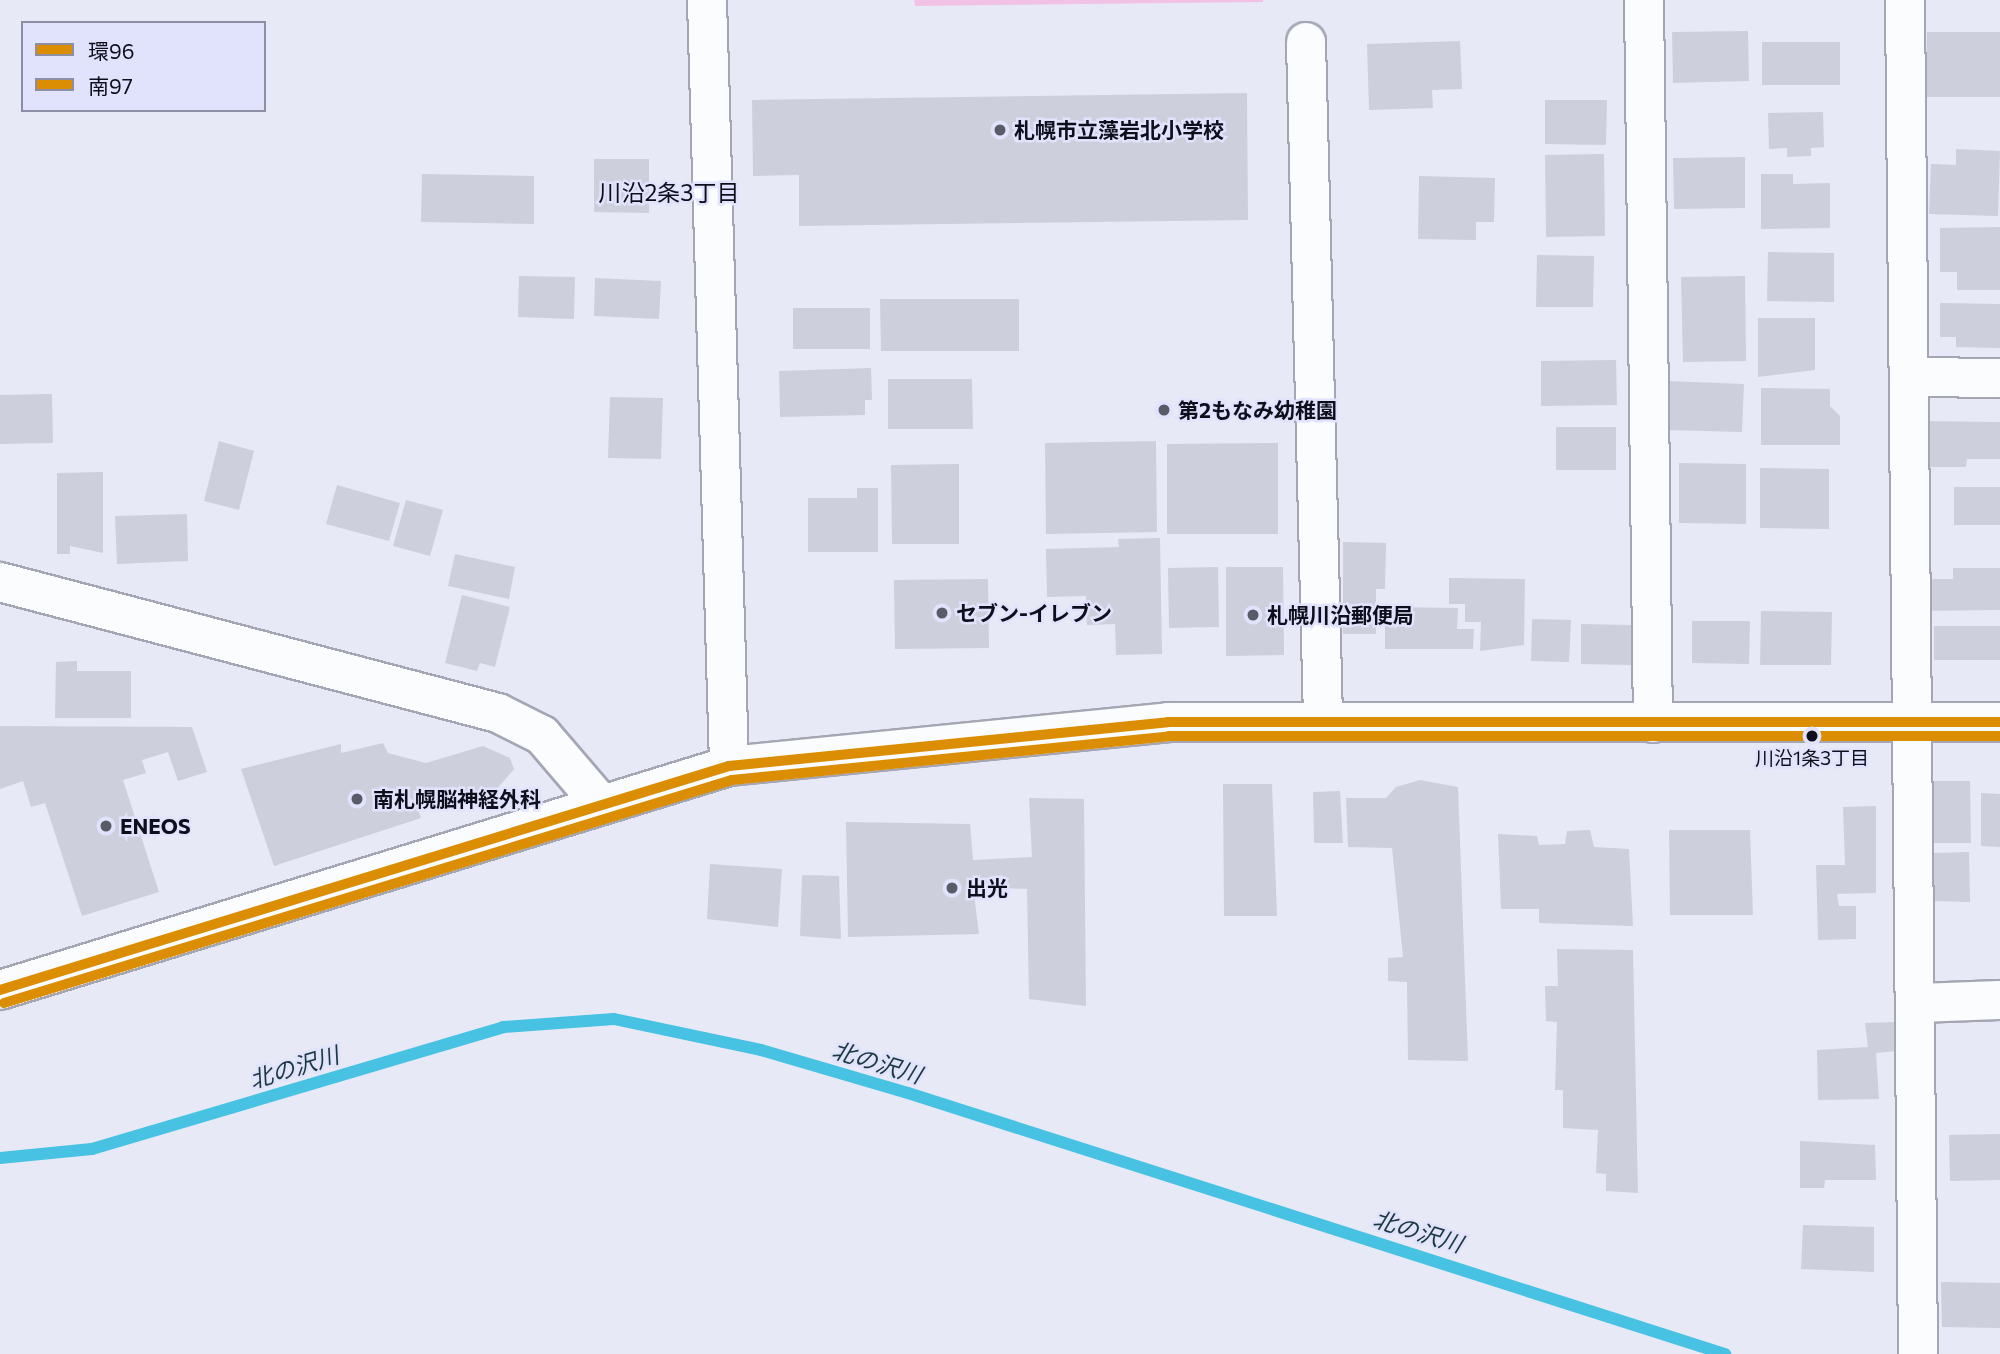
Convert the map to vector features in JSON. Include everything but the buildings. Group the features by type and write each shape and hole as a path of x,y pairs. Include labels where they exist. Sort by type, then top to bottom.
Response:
{"street":[{"path":"706,0 729,766"},
{"path":"1644,0 1653,723"},
{"path":"1905,0 1919,1003 1918,1349"},
{"path":"1306,42 1323,720"},
{"path":"1910,377 2000,378"},
{"path":"0,582 498,713 542,735 601,804"},
{"path":"0,990 729,766 1168,722 2000,722"},
{"path":"1919,1003 2000,1000"}],"shaded area":[{"path":"914,0 1263,0 1263,2 915,6"}],"waterway":[{"name":"北の沢川","path":"0,1158 92,1149 503,1027 614,1019 761,1050 908,1093 1725,1354"}],"transit line":[{"name":"環96","path":"0,990 729,766 1168,722 2000,722"},
{"name":"南97","path":"4,1003 732,780 1169,736 2000,736"}],"place":[{"name":"札幌市立藻岩北小学校","path":"1000,130"},
{"name":"第2もなみ幼稚園","path":"1164,410"},
{"name":"セブン-イレブン","path":"942,613"},
{"name":"札幌川沿郵便局","path":"1253,615"},
{"name":"川沿1条3丁目","path":"1812,736"},
{"name":"南札幌脳神経外科","path":"357,799"},
{"name":"ENEOS","path":"106,826"},
{"name":"出光","path":"952,888"}],"district":[{"name":"川沿2条3丁目","path":"669,192"}]}
